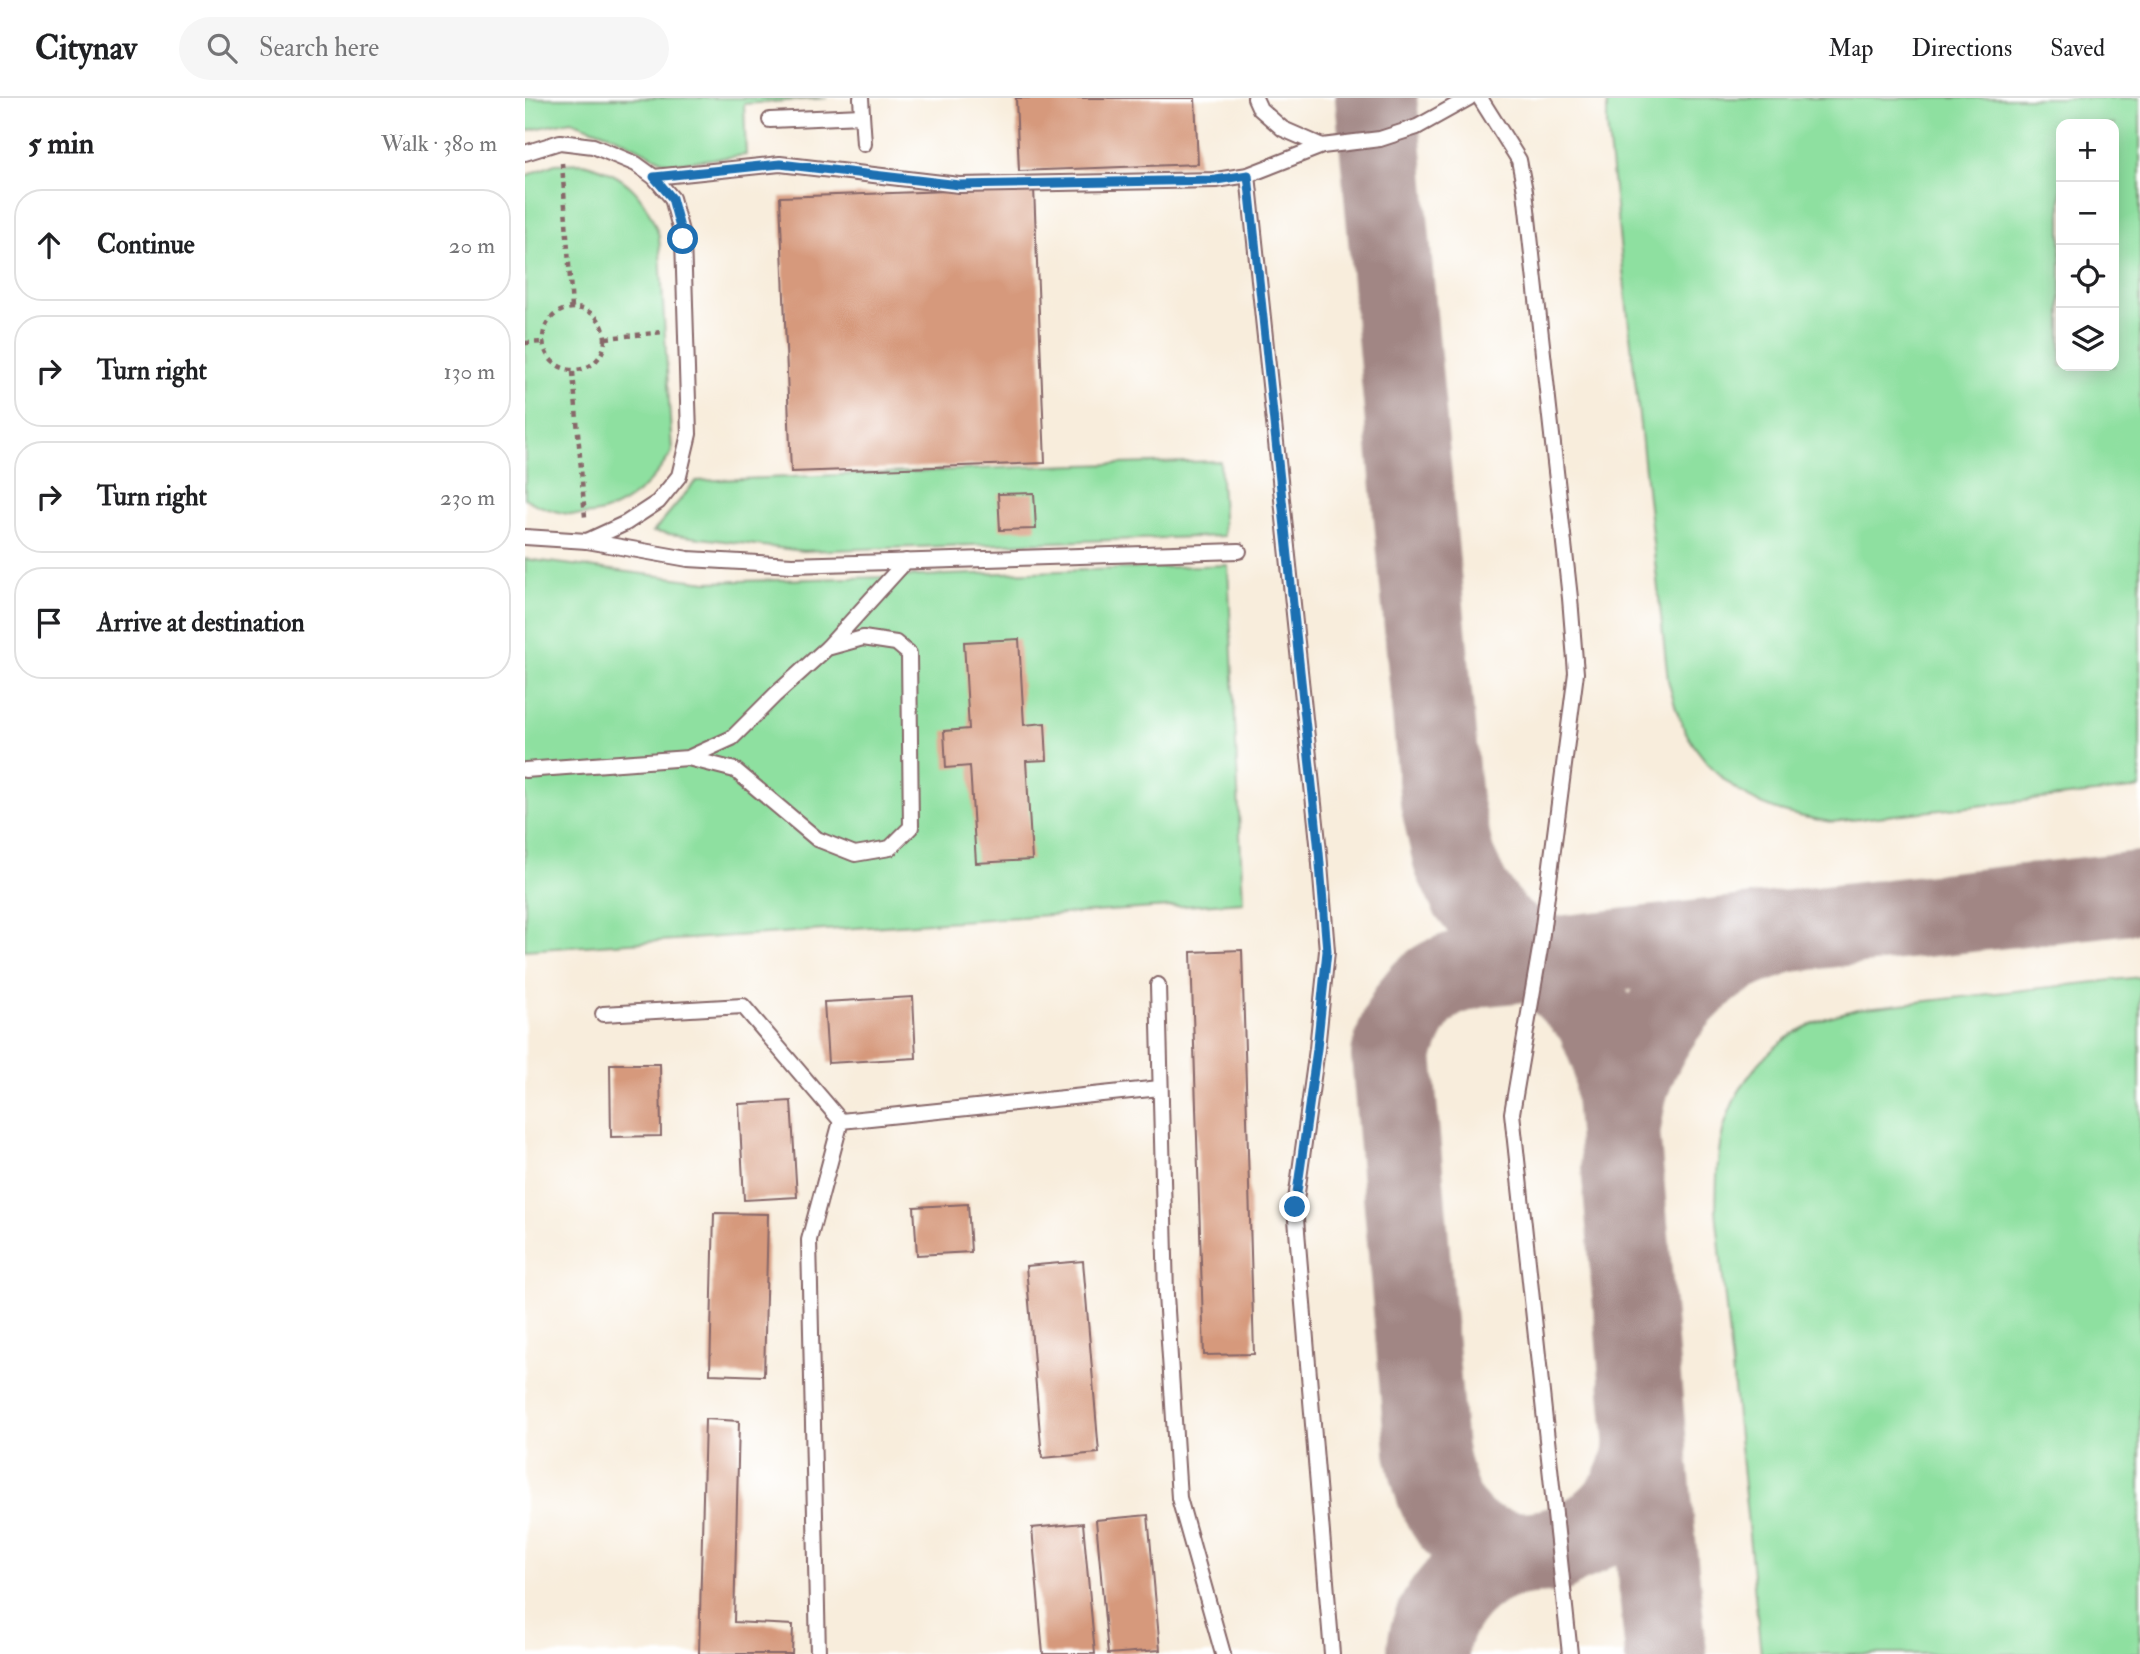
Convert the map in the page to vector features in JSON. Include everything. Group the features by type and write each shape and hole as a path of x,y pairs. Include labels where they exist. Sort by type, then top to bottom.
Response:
{"lane":[{"path":"861,98 864,144"},
{"path":"1255,98 1261,109 1283,129 1322,146"},
{"path":"654,177 780,164 959,185 1216,180 1248,175 1322,146 1380,139 1417,127 1469,98"},
{"path":"1480,98 1519,160 1525,191 1576,673 1540,949 1512,1113 1570,1654"},
{"path":"770,120 862,116"},
{"path":"525,153 560,142 593,146 636,164 654,177 672,198 683,239 689,434 679,476 658,502 626,523 587,541"},
{"path":"1248,175 1327,951 1317,1049 1295,1207 1332,1654"},
{"path":"525,537 587,541 688,559 792,565 1239,551"},
{"path":"688,758 732,738 827,648 906,561"},
{"path":"525,770 688,758 735,770 817,839 855,854 890,848 911,827 909,654 896,643 863,638 827,648"},
{"path":"1158,985 1166,1295 1179,1498 1223,1654"},
{"path":"603,1014 743,1006 841,1121"},
{"path":"841,1121 1160,1088"},
{"path":"818,1654 809,1240 841,1121"}],"path":[{"path":"560,142 572,308"},
{"path":"572,308 582,309 598,319 606,338 599,358 592,365 573,372 552,361 543,342 547,323 554,315 572,308"},
{"path":"606,338 686,330"},
{"path":"525,343 543,342"},
{"path":"573,372 587,541"}],"green space":[{"path":"525,98 827,98 744,104 746,155 669,164 616,137 571,121 525,131"},
{"path":"1607,98 2140,98 2140,788 1832,822 1788,814 1748,797 1714,770 1681,723 1668,680 1607,125"},
{"path":"583,163 611,173 632,188 647,208 659,236 672,452 650,481 623,503 592,514 574,515 543,507 525,498 525,176 555,164"},
{"path":"1220,461 1224,536 803,551 653,532 696,481"},
{"path":"525,559 707,582 1228,565 1243,902 525,950"},
{"path":"2140,977 2140,1654 1761,1654 1716,1210 1717,1166 1721,1140 1734,1101 1756,1067 1769,1053 1802,1029 1830,1017 1857,1009"}],"building":[{"path":"1016,98 1195,98 1198,164 1019,171"},
{"path":"1034,188 1045,463 791,472 780,197"},
{"path":"1034,493 1036,529 1000,530 998,494"},
{"path":"1019,639 1024,725 1045,723 1047,760 1026,761 1032,860 976,863 970,766 946,768 944,731 969,729 964,642"},
{"path":"1242,950 1254,1354 1204,1355 1191,952"},
{"path":"913,997 916,1058 828,1063 824,1002"},
{"path":"610,1064 660,1064 661,1136 611,1137"},
{"path":"791,1101 797,1197 744,1200 739,1104"},
{"path":"968,1204 971,1252 917,1255 914,1207"},
{"path":"714,1213 768,1214 764,1376 710,1374"},
{"path":"1083,1261 1099,1453 1042,1458 1026,1266"},
{"path":"705,1419 739,1421 734,1622 793,1625 792,1654 699,1654"},
{"path":"1148,1515 1160,1650 1108,1654 1096,1520"},
{"path":"1083,1523 1095,1654 1043,1654 1032,1528"}],"taxiway":[{"path":"1376,98 1441,801 1454,860 1470,894 1495,927 1566,986 1595,1016 1613,1060 1666,1654"},
{"path":"1646,1448 1633,1486 1620,1506 1593,1531 1559,1547 1521,1552 1485,1545 1466,1535 1443,1506 1426,1450 1392,1055 1399,1033 1415,1002 1431,985 1445,977 1478,966 2140,892"},
{"path":"1620,1126 1629,1083 1638,1060 1665,1015 1681,995 1720,961 1767,939"},
{"path":"1428,1654 1429,1640 1439,1613 1468,1579 1506,1558 1555,1552"}],"route":[{"path":"683,239 672,198 654,177 780,164 959,185 1216,180 1248,175 1327,951 1317,1049 1295,1207"}]}
